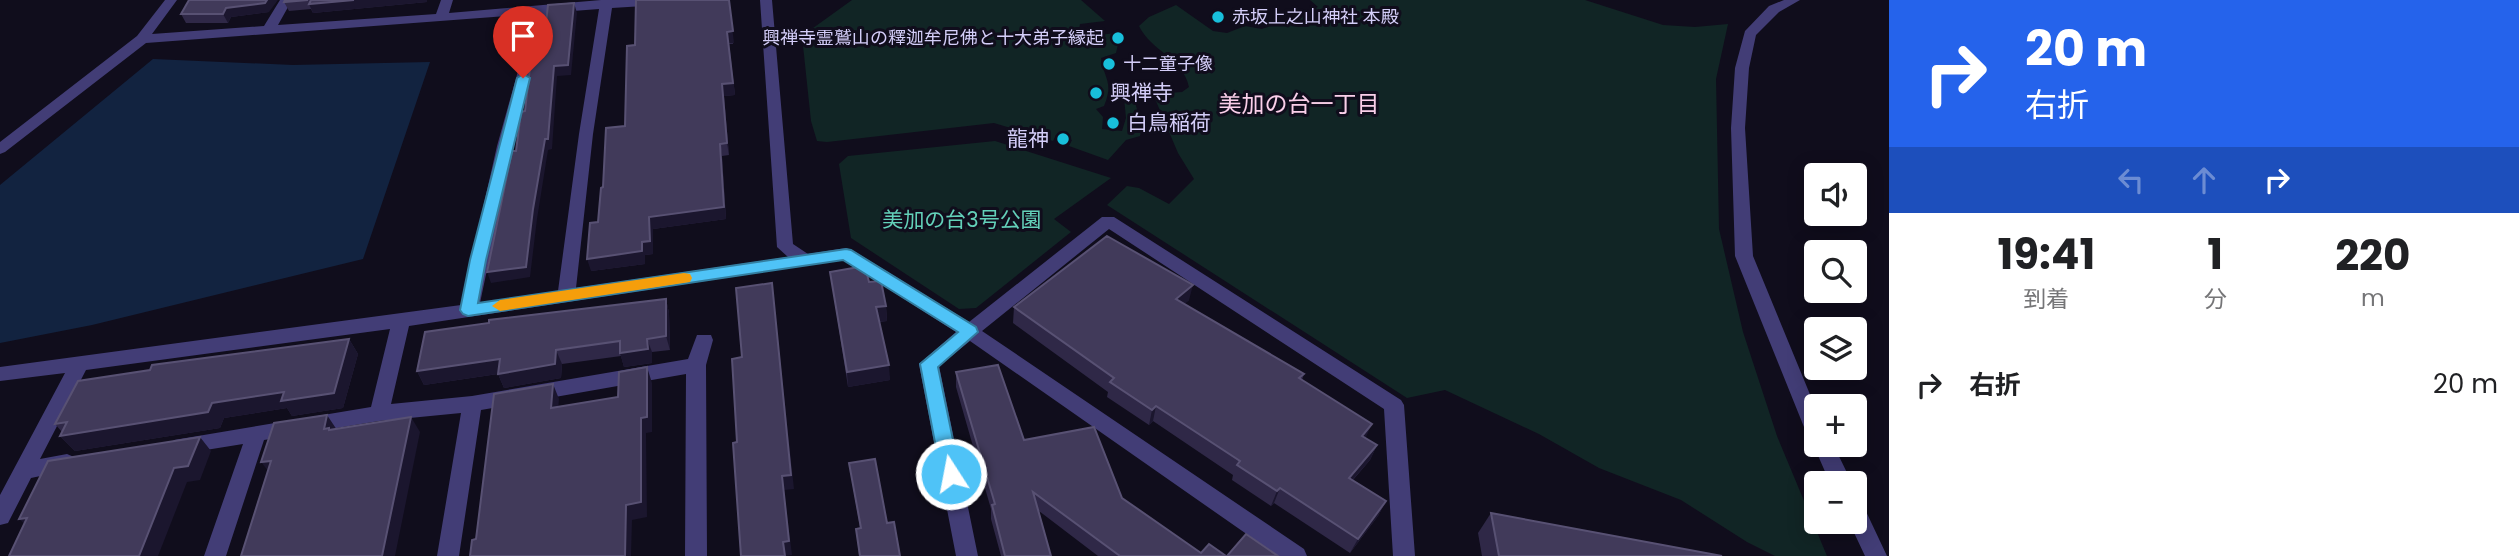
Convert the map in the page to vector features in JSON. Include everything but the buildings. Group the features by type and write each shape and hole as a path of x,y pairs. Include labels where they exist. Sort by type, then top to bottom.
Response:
{"street":[{"path":"0,149 142,39 171,0"},
{"path":"268,31 286,0"},
{"path":"441,17 447,0"},
{"path":"142,39 607,2 676,0"},
{"path":"766,0 785,247 806,261"},
{"path":"1794,0 1774,9 1750,34 1742,68 1738,128 1744,256 1804,403"},
{"path":"566,296 586,134 607,2"},
{"path":"468,310 505,146 542,9"},
{"path":"967,556 929,364 1108,221 1394,405 1404,556"},
{"path":"0,374 401,321 566,296 703,284 846,254 970,332 1296,556"},
{"path":"379,414 401,321"},
{"path":"696,556 696,365 704,340"},
{"path":"0,516 80,363"},
{"path":"161,449 379,414 472,404 696,365"},
{"path":"447,556 472,404"},
{"path":"215,556 256,435"},
{"path":"24,470 93,459"},
{"path":"1866,534 1876,556"}],"green space":[{"path":"852,0 1081,0 1105,21 1080,24 1079,30 1089,36 1117,33 1119,40 1116,53 1101,58 1108,86 1104,106 1096,109 1103,117 1102,129 1122,131 1126,118 1123,87 1131,89 1142,126 1140,136 1126,140 1108,160 1069,146 1072,140 1056,135 1053,141 994,123 817,141 811,121 802,36"},
{"path":"1310,0 1585,0 1663,25 1695,27 1728,24 1716,79 1719,229 1743,332 1777,436 1804,501 1804,534 1818,534 1827,556 1775,556 1747,542 1681,500 1599,468 1539,434 1445,390 1407,398 1107,205 1127,186 1139,188 1169,204 1194,179 1178,153 1153,94 1182,92 1189,87 1186,77 1174,62 1144,35 1139,26 1149,17 1176,5 1213,31 1227,33 1245,26 1262,29 1318,7"},
{"name":"美加の台3号公園","path":"995,141 1111,178 1054,219 1071,232 976,308 959,309 851,238 839,164 848,156"}],"water":[{"path":"153,59 293,65 430,62 363,259 92,325 0,343 0,185"}],"slow traffic":[{"path":"500,306 684,278"}],"place":[{"name":"赤坂上之山神社 本殿","path":"1218,17"},
{"name":"興禅寺霊鷲山の釋迦牟尼佛と十大弟子縁起","path":"1118,38"},
{"name":"十二童子像","path":"1109,64"},
{"name":"興禅寺","path":"1096,93"},
{"name":"白鳥稲荷","path":"1113,123"},
{"name":"龍神","path":"1063,139"}],"district":[{"name":"美加の台一丁目","path":"1299,104"}],"route":[{"path":"523,78 468,310 846,254 970,332 929,364 951,474"}]}
